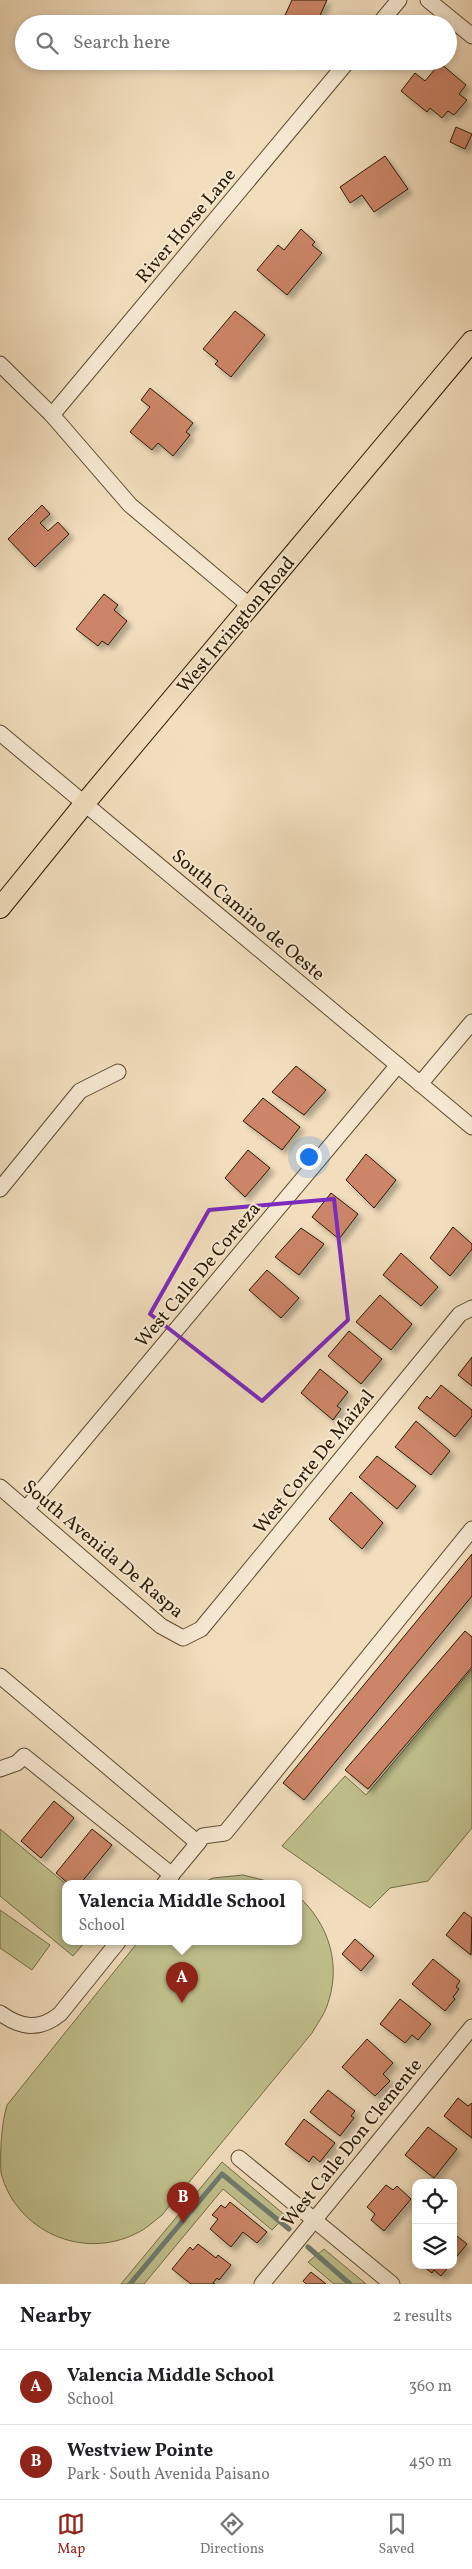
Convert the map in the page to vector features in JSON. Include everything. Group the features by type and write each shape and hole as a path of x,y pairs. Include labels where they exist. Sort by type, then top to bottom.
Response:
{"main road":[{"name":"West Irvington Road","path":"0,908 85,803 472,341"}],"street":[{"path":"386,15 399,0"},
{"path":"428,0 446,15"},
{"path":"457,24 472,36"},
{"name":"River Horse Lane","path":"52,415 340,70"},
{"path":"0,364 52,415 130,505 250,606"},
{"name":"South Camino de Oeste","path":"0,733 472,1127"},
{"path":"420,1084 472,1022"},
{"name":"West Calle De Corteza","path":"26,1509 398,1065"},
{"path":"0,1189 80,1091 118,1072"},
{"name":"West Corte De Maizal","path":"183,1638 201,1629 460,1314 472,1308"},
{"name":"South Avenida De Raspa","path":"0,1487 161,1626 183,1638"},
{"path":"0,1769 9,1768 24,1756 168,1880 203,1836 225,1833 472,1529"},
{"path":"0,1676 198,1843"},
{"path":"0,2013 19,2025 30,2027 51,2021 60,2014 116,1945"},
{"name":"West Calle Don Clemente","path":"262,2284 472,2027"},
{"path":"239,2158 392,2284"}],"highlighted area":[{"path":"334,1199 348,1320 262,1401 150,1314 209,1210"}],"green space":[{"path":"472,1669 472,1828 428,1881 390,1888 370,1908 282,1846 345,1776 366,1795"},
{"path":"0,1829 62,1881 62,1945 82,1945 73,1956 0,1896"},
{"path":"243,1875 263,1880 209,1880"},
{"path":"302,1900 318,1919 330,1946 333,1961 331,1991 322,2016 312,2033 162,2215 144,2229 116,2241 95,2244 74,2242 54,2235 36,2225 21,2211 9,2193 1,2173 1,2139 7,2105 136,1945 302,1945"},
{"path":"0,1910 50,1945 32,1970 0,1948"},
{"path":"222,2162 286,2216 272,2230 223,2189 144,2284 121,2284"},
{"path":"324,2249 366,2284 334,2284 308,2262"}],"building":[{"path":"292,0 327,0 320,15 285,15"},
{"path":"434,70 448,70 466,85 459,94 467,100 454,115 448,111 442,118 430,108 427,112 401,91 415,73 425,81"},
{"path":"456,127 472,134 465,149 450,142"},
{"path":"385,156 408,189 374,212 362,195 350,203 340,187"},
{"path":"301,229 315,242 312,245 322,253 287,295 257,270 278,245 284,250"},
{"path":"235,311 265,335 231,377 215,364 218,361 203,349"},
{"path":"150,388 193,423 186,432 190,435 173,456 158,443 152,450 130,432 150,407 141,400"},
{"path":"42,505 50,514 40,523 48,531 58,522 69,534 35,567 8,539"},
{"path":"104,594 118,605 114,610 127,621 108,645 102,641 98,646 76,629"},
{"path":"296,1066 326,1090 304,1115 272,1092"},
{"path":"263,1098 300,1127 282,1150 243,1121"},
{"path":"248,1150 270,1168 245,1197 225,1178"},
{"path":"366,1154 396,1180 374,1208 346,1180"},
{"path":"331,1193 358,1214 339,1239 312,1217"},
{"path":"453,1227 472,1244 472,1249 450,1276 430,1258"},
{"path":"301,1228 324,1244 299,1275 275,1257"},
{"path":"401,1253 438,1287 421,1306 383,1275"},
{"path":"267,1270 299,1298 281,1318 249,1290"},
{"path":"380,1295 412,1324 391,1350 356,1322"},
{"path":"349,1331 382,1359 361,1384 328,1356"},
{"path":"472,1357 472,1386 458,1375"},
{"path":"320,1369 348,1392 337,1406 341,1409 333,1420 301,1393"},
{"path":"441,1385 472,1410 472,1416 455,1437 418,1408 427,1396 430,1399"},
{"path":"416,1421 450,1451 431,1475 395,1447"},
{"path":"377,1456 416,1486 397,1509 359,1477"},
{"path":"351,1492 383,1523 362,1549 329,1519"},
{"path":"472,1554 472,1596 304,1800 283,1783"},
{"path":"465,1631 472,1637 472,1667 368,1789 345,1770"},
{"path":"54,1801 74,1818 41,1858 21,1841"},
{"path":"92,1829 112,1845 83,1880 64,1880 56,1873"},
{"path":"464,1912 472,1918 471,1955 446,1935"},
{"path":"355,1939 374,1956 361,1971 342,1954"},
{"path":"433,1959 460,1981 456,1987 459,1989 453,1997 455,1999 445,2011 412,1984"},
{"path":"400,1999 431,2024 418,2040 412,2035 405,2043 380,2024"},
{"path":"367,2039 393,2063 383,2074 390,2081 375,2096 342,2067"},
{"path":"328,2090 355,2111 351,2116 354,2118 340,2136 310,2112"},
{"path":"458,2098 468,2106 472,2103 472,2138 444,2116"},
{"path":"304,2119 335,2143 320,2162 313,2156 309,2162 285,2144"},
{"path":"428,2127 457,2149 434,2178 405,2155"},
{"path":"386,2185 393,2190 397,2186 411,2199 384,2231 371,2220 375,2214 367,2207"},
{"path":"230,2202 267,2232 257,2243 243,2232 231,2247 210,2229 218,2219 212,2215 221,2205 225,2208"},
{"path":"457,2236 467,2244 457,2256"},
{"path":"198,2244 216,2258 218,2255 231,2265 219,2280 217,2278 213,2283 215,2284 191,2284 172,2269 190,2247 193,2250"},
{"path":"426,2269 447,2269 441,2276 434,2270 432,2273"},
{"path":"311,2272 326,2284 306,2284 303,2281"}],"waterway":[{"path":"130,2284 222,2174 289,2229"},
{"path":"308,2247 350,2284"}],"place":[{"name":"Valencia Middle School","path":"182,2003"},
{"name":"Westview Pointe","path":"183,2223"}]}
